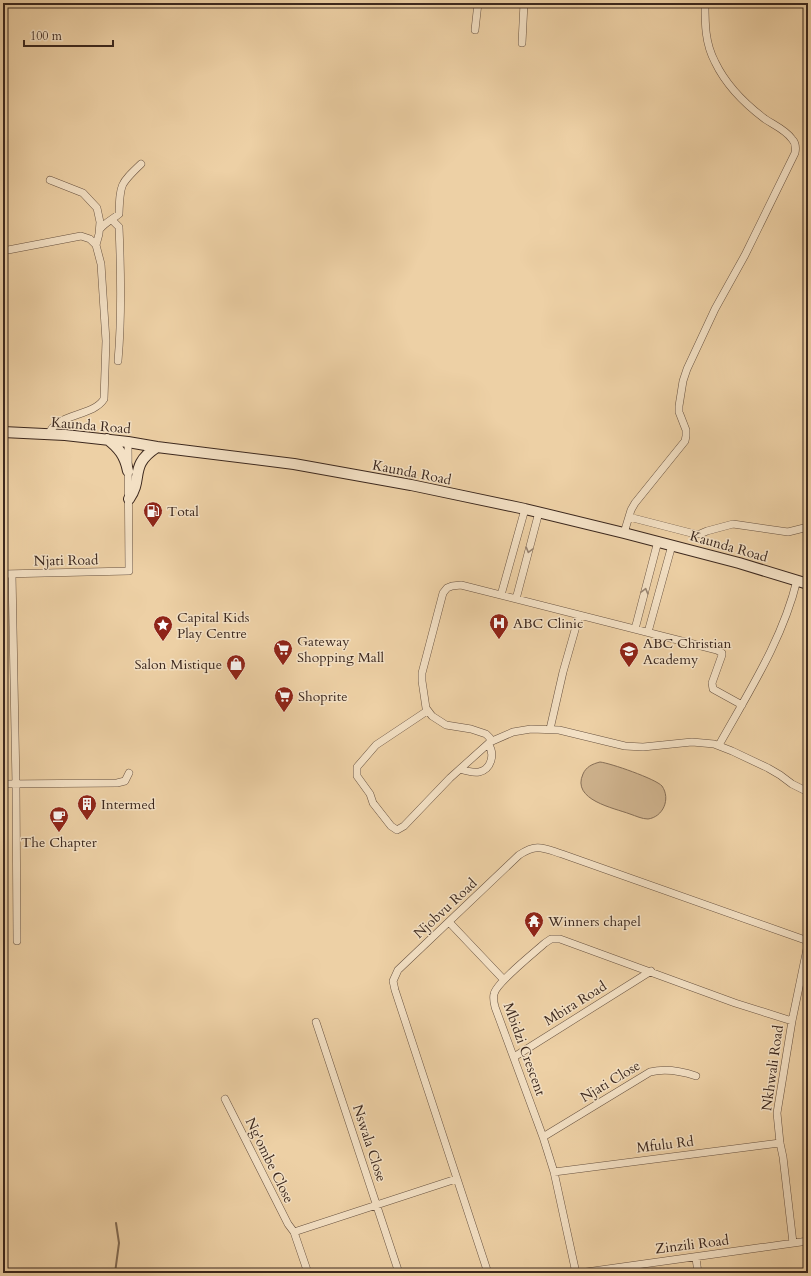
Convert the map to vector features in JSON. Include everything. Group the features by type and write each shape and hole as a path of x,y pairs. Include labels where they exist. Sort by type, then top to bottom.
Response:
{"main road":[{"name":"Kaunda Road","path":"3,432 107,439 157,447 294,464 411,485 539,512 658,541 808,584"},
{"path":"107,439 120,451 126,460 128,470"},
{"path":"129,499 133,493 139,464 148,453 157,447"}],"street":[{"path":"475,30 478,3"},
{"path":"522,43 524,3"},
{"path":"624,533 634,503 685,441 686,430 679,412 679,406 683,381 687,369 715,308 745,255 795,153 796,147 792,138 746,102 722,74 712,56 706,39 705,3"},
{"path":"118,360 122,276 119,227 120,191 125,180 141,164"},
{"path":"49,434 51,429 67,418 100,405 104,399 106,341 101,264 96,245 100,229 97,208 83,193 50,180"},
{"path":"100,229 106,222 112,220 119,214"},
{"path":"112,220 119,227"},
{"path":"8,250 81,236 90,239 96,245"},
{"path":"128,442 129,499"},
{"name":"Njati Road","path":"3,574 129,571 129,499"},
{"path":"501,595 525,509"},
{"path":"516,598 539,512"},
{"path":"629,517 695,534 700,534 733,524 788,532 808,527"},
{"path":"635,629 658,541"},
{"path":"648,632 672,545"},
{"path":"12,574 17,941"},
{"path":"720,745 775,643 789,610 797,580"},
{"path":"460,769 478,772 486,769 492,755 489,743 490,738 486,734 471,729 446,725 432,716 427,711 422,681 422,673 444,590 452,586 461,585 516,598 579,616 720,651 722,653 722,659 712,683 713,689 742,705"},
{"path":"550,729 563,672 579,616"},
{"path":"427,711 376,745 358,767 356,773 358,779 370,794 373,803 391,826 397,830 404,826 460,769 489,743 504,736 522,730 531,729 550,729 625,746 643,747 692,742 720,745 768,768 792,784 808,792"},
{"path":"3,784 117,783 125,781 129,773"},
{"name":"Njobvu Road","path":"488,1273 393,986 398,970 520,855 530,848 538,847 562,854 808,941"},
{"path":"449,922 504,980"},
{"name":"Mbidzi Crescent","path":"576,1273 554,1172 543,1137 494,1003 494,994 504,980 545,943 551,939 556,939 651,971 735,1003 792,1021"},
{"name":"Nkhwali Road","path":"792,1243 777,1113 792,1021 808,944"},
{"name":"Mbira Road","path":"514,1057 651,971"},
{"name":"Nswala Close","path":"316,1022 399,1273"},
{"name":"Njati Close","path":"543,1137 650,1072 663,1070 680,1071 696,1076"},
{"name":"Ng'ombe Close","path":"225,1099 288,1224 294,1232 308,1273"},
{"name":"Mfulu Rd","path":"554,1172 780,1143"},
{"path":"294,1232 456,1179"},
{"name":"Zinzili Road","path":"579,1273 696,1258 808,1241"},
{"path":"696,1258 698,1273"}],"shaded area":[{"path":"600,762 613,765 651,779 662,786 666,796 664,807 658,815 653,818 644,818 605,806 588,796 583,790 581,783 583,774 590,766"}],"waterway":[{"path":"115,1273 119,1243 116,1223"}],"place":[{"name":"Total","path":"153,528"},
{"name":"ABC Clinic","path":"499,640"},
{"name":"Capital Kids Play Centre","path":"163,642"},
{"name":"Gateway Shopping Mall","path":"283,666"},
{"name":"ABC Christian Academy","path":"629,668"},
{"name":"Salon Mistique","path":"236,681"},
{"name":"Shoprite","path":"284,713"},
{"name":"Intermed","path":"87,821"},
{"name":"The Chapter","path":"59,833"},
{"name":"Winners chapel","path":"534,938"}]}
